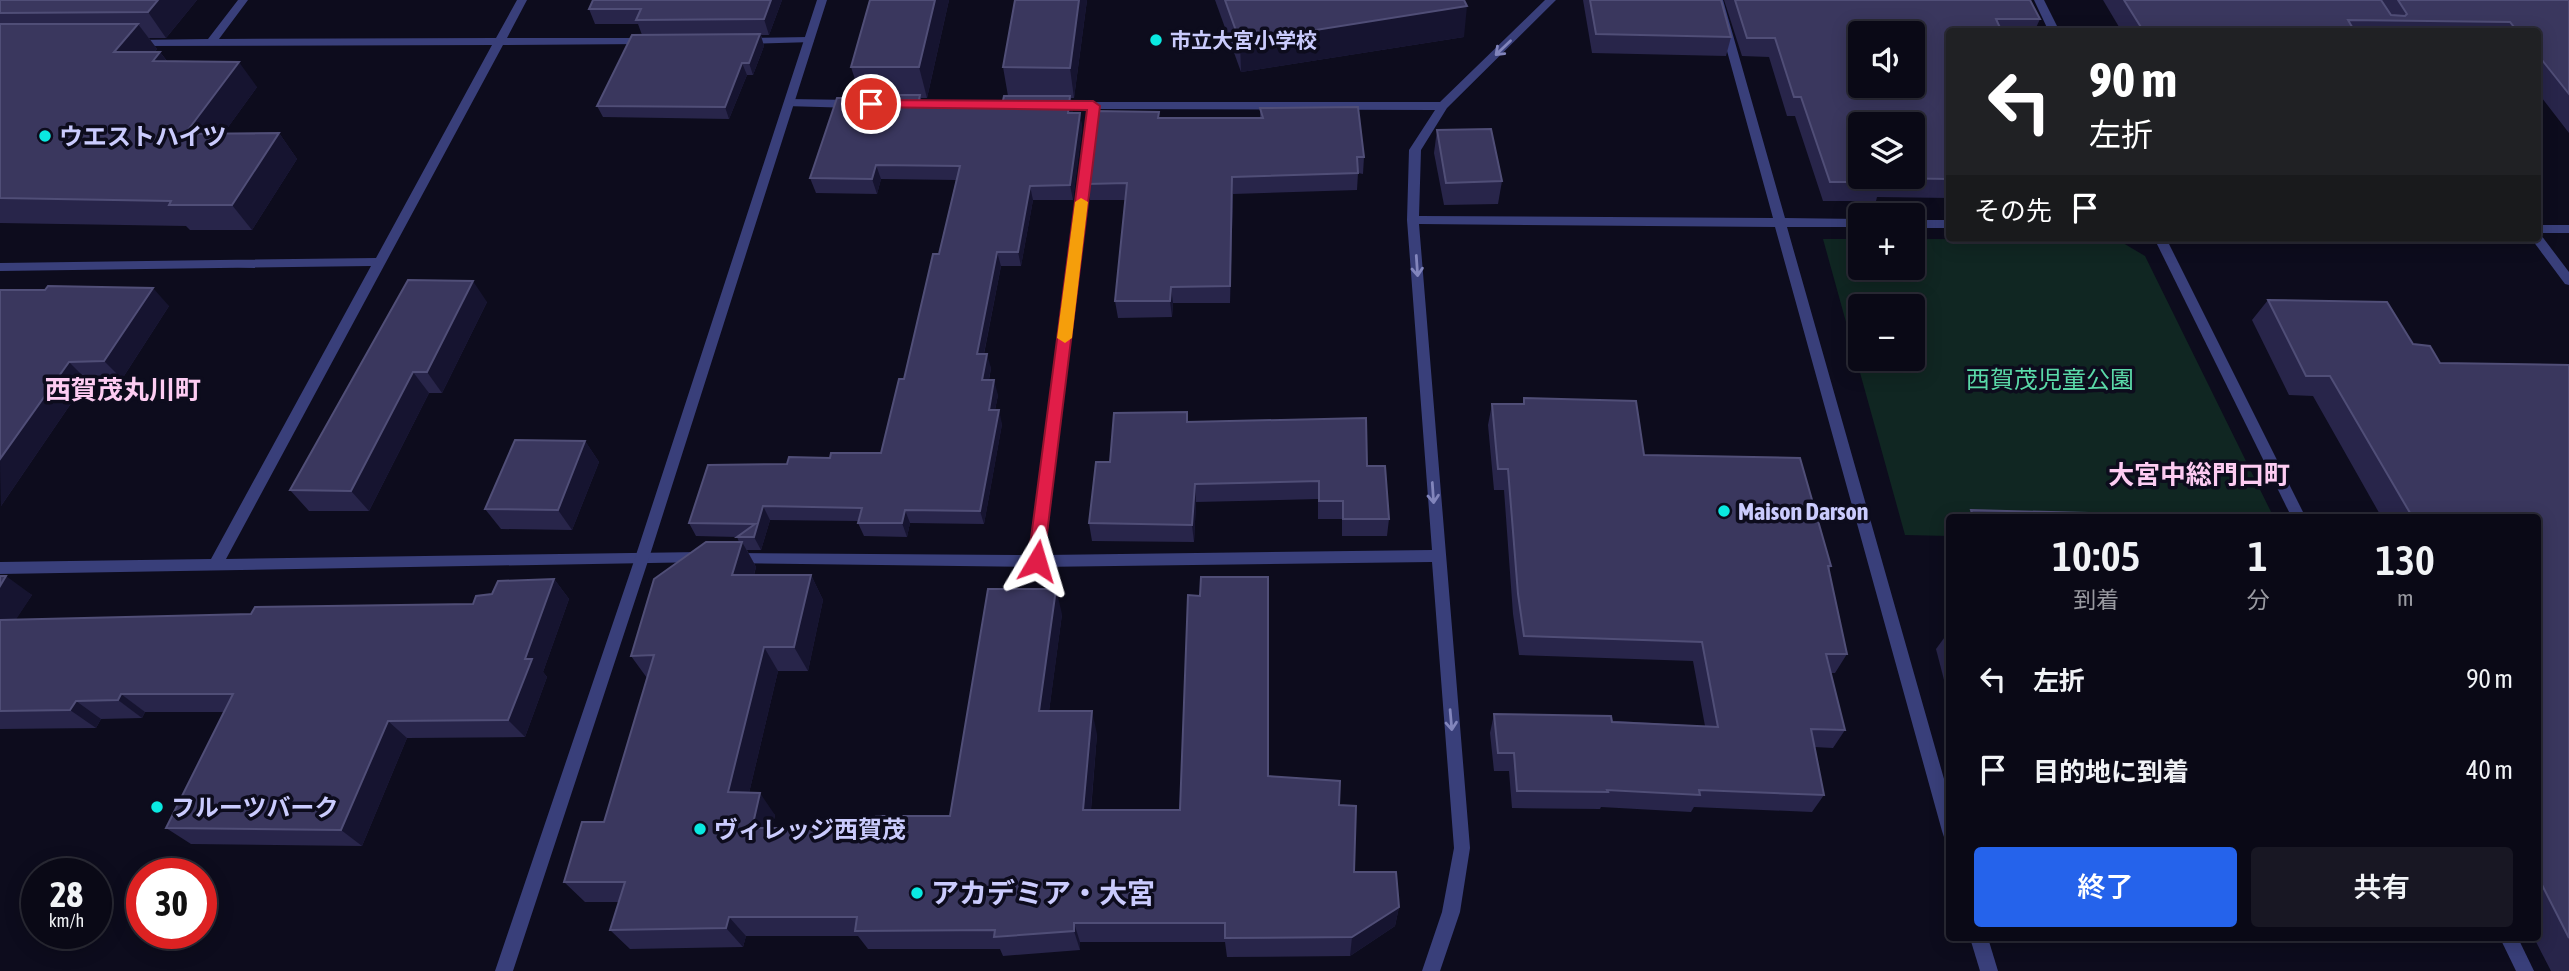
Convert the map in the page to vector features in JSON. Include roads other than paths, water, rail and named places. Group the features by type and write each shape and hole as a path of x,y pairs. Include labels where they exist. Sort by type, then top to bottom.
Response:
{"street":[{"path":"211,43 243,0"},
{"path":"215,566 522,0"},
{"path":"504,971 642,558 822,0"},
{"path":"1431,971 1451,912 1462,848 1413,220 1415,150 1443,106 1551,0"},
{"path":"1718,0 1946,817"},
{"path":"2039,0 2053,28"},
{"path":"730,41 809,40"},
{"path":"118,43 662,41"},
{"path":"789,103 871,104"},
{"path":"926,104 1443,106"},
{"path":"1037,561 1093,106"},
{"path":"1413,220 1848,223"},
{"path":"1925,224 1946,224"},
{"path":"2541,229 2569,229"},
{"path":"2162,242 2297,514"},
{"path":"2540,242 2569,281"},
{"path":"0,267 380,262"},
{"path":"0,568 642,558 1037,561 1438,556"},
{"path":"1980,941 1989,971"},
{"path":"2510,941 2525,971"}],"place":[{"name":"市立大宮小学校","path":"1156,40"},
{"name":"ウエストハイツ","path":"45,136"},
{"name":"Maison Darson","path":"1724,511"},
{"name":"フルーツバーク","path":"157,807"},
{"name":"ヴィレッジ西賀茂","path":"700,829"},
{"name":"アカデミア・大宮","path":"917,893"}],"district":[{"name":"西賀茂丸川町","path":"123,390"},
{"name":"大宮中総門口町","path":"2199,475"}],"park label":[{"name":"西賀茂児童公園","path":"2050,379"}]}
